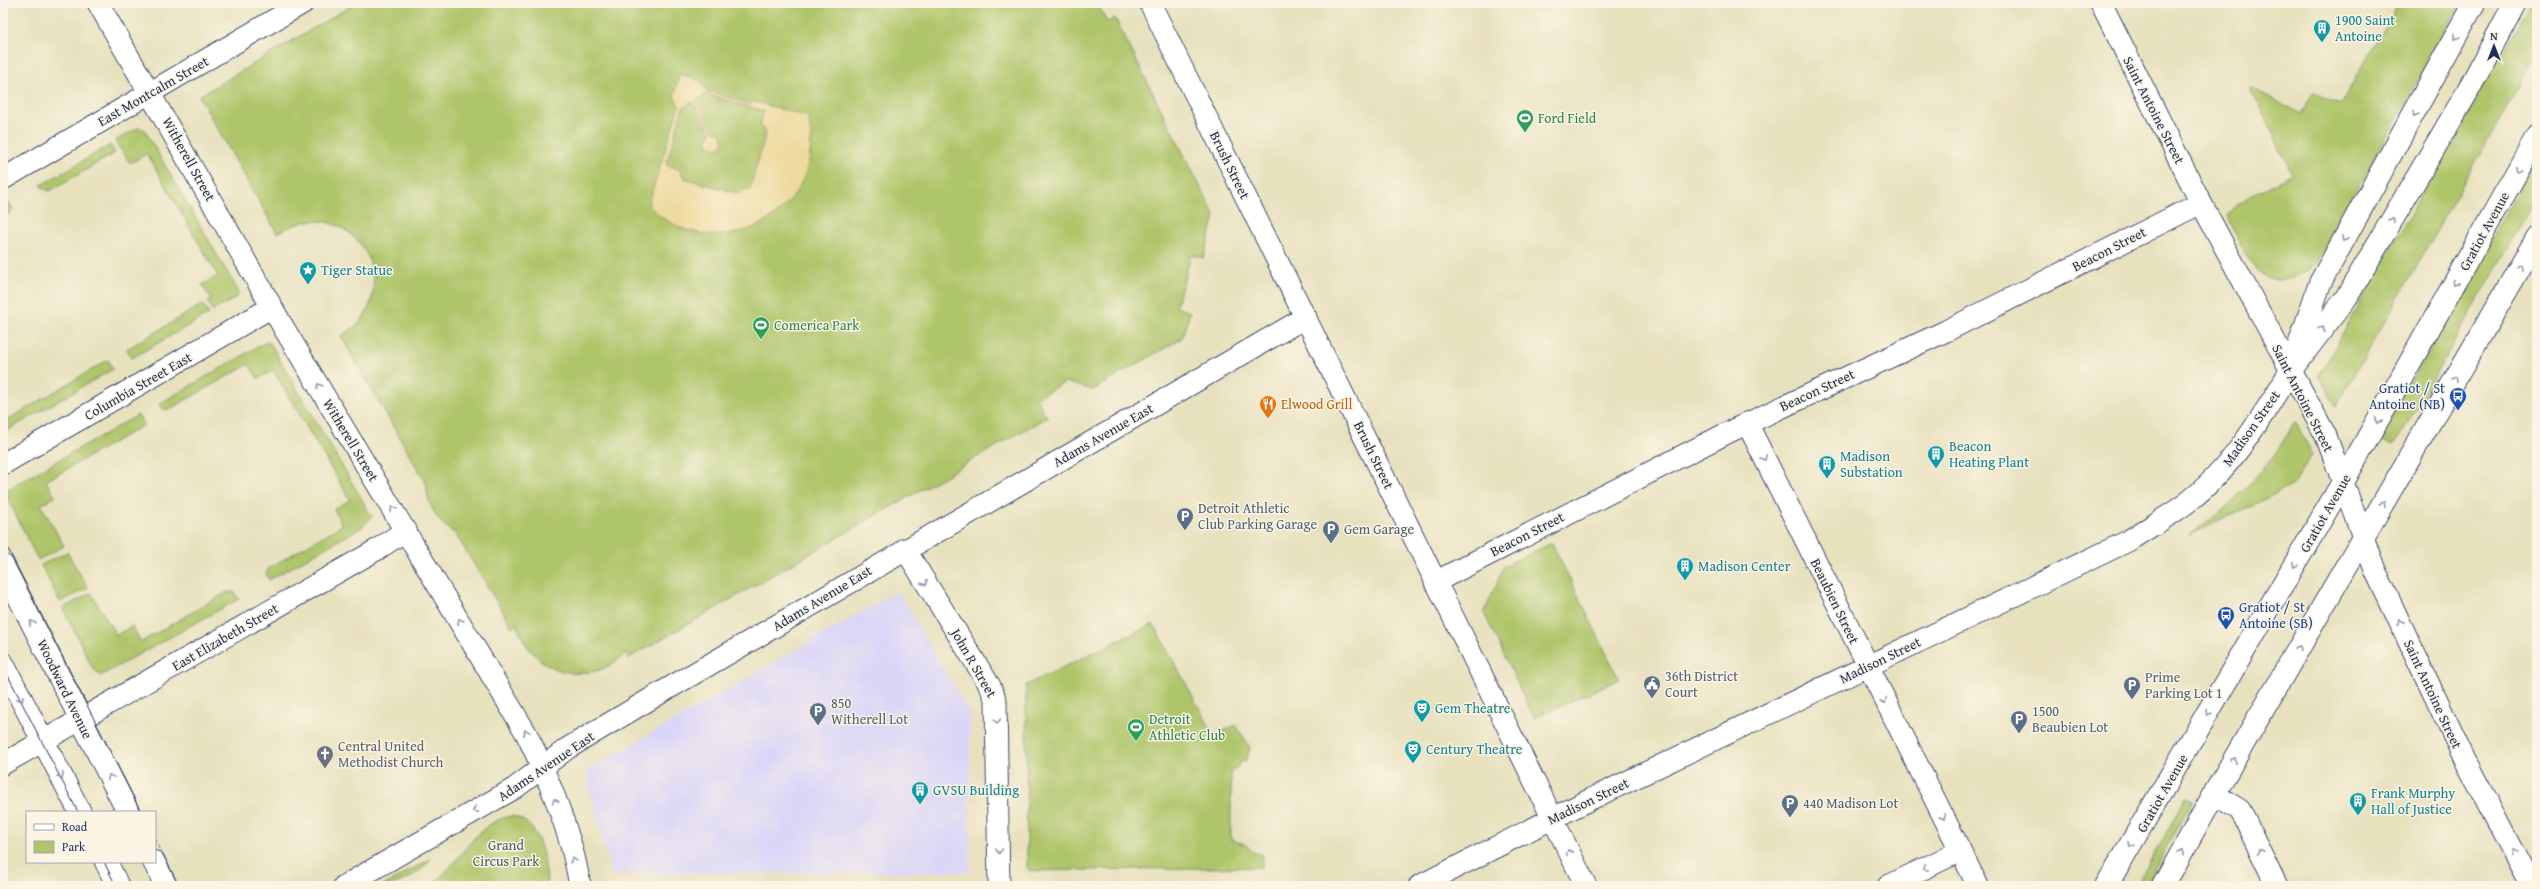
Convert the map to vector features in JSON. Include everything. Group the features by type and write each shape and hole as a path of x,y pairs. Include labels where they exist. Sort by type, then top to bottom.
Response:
{"main road":[{"path":"2290,371 2320,283 2474,3"},
{"path":"2290,371 2346,298 2465,96 2515,3"},
{"name":"Gratiot Avenue","path":"2106,886 2343,482 2537,136"},
{"path":"2163,886 2214,794 2537,238"},
{"name":"Woodward Avenue","path":"3,566 127,811"},
{"path":"3,664 79,811"},
{"path":"106,863 118,886"},
{"path":"154,863 166,886"}],"street":[{"name":"Witherell Street","path":"98,3 272,307 520,722 544,767 566,834 580,886"},
{"name":"East Montcalm Street","path":"3,179 303,3"},
{"name":"Brush Street","path":"1150,3 1586,886"},
{"name":"Saint Antoine Street","path":"2100,3 2201,203 2326,436 2375,570 2464,758 2531,886"},
{"name":"Beacon Street","path":"1435,582 1747,423 1946,331 2201,203"},
{"name":"Columbia Street East","path":"3,464 272,307"},
{"name":"Adams Avenue East","path":"344,886 515,788 568,748 1306,317"},
{"name":"Madison Street","path":"1420,886 1552,819 1866,666 2128,541 2185,504 2230,462 2290,371"},
{"name":"Beaubien Street","path":"1747,423 1866,666 1978,886"},
{"name":"East Elizabeth Street","path":"3,764 378,549 406,530"},
{"name":"John R Street","path":"905,550 990,686 996,700 999,886"},
{"path":"2214,794 2240,810 2277,886"},
{"path":"1888,886 1960,851"}],"shaded area":[{"name":"850 Witherell Lot","path":"898,591 970,713 970,872 612,874 585,772"}],"green space":[{"name":"Comerica Park","path":"356,3 1097,3 1107,22 1115,18 1215,216 1204,258 1191,255 1176,307 1190,312 1182,338 1093,390 1065,382 1036,398 1047,417 629,658 626,653 611,664 595,671 579,673 563,671 548,665 535,655 524,641 517,624 512,627 455,533 444,525 435,513 428,498 427,485 341,336 360,322 369,306 373,289 373,272 367,256 358,242 346,230 330,223 311,221 277,233 199,96"},
{"path":"2399,3 2461,3 2318,260 2304,273 2295,277 2277,280 2268,278 2260,273 2248,260 2238,242 2228,215 2236,204 2292,174 2256,99 2251,94 2250,87 2301,114 2313,93 2340,105"},
{"path":"2530,3 2537,3 2537,54 2336,407 2319,375"},
{"path":"138,128 144,129 238,291 237,297 213,311 208,302 211,299 202,285 218,276 147,154 130,163 115,141"},
{"path":"110,145 115,153 50,191 43,188 41,185"},
{"path":"2537,157 2537,196 2399,439 2391,445 2379,437"},
{"path":"10,203 13,210 3,219 3,207"},
{"path":"203,304 209,314 132,358 127,349"},
{"path":"266,342 270,343 372,517 362,527 269,580 266,574 269,568 342,525 334,509 350,500 273,370 258,379 249,364 170,409 163,409 159,404"},
{"path":"108,360 113,369 3,433 3,413 7,420"},
{"path":"138,415 144,425 46,481 55,497 41,505 64,546 38,560 4,491"},
{"path":"2295,421 2312,454 2294,485 2190,535 2223,510 2250,485 2273,456"},
{"path":"1552,543 1619,679 1534,718 1484,613 1504,566"},
{"path":"67,552 88,588 60,602 41,565"},
{"path":"227,592 234,592 239,599 102,675 99,675 92,667 63,608 91,593 116,635 132,626 141,642"},
{"name":"Detroit Athletic Club","path":"1153,624 1214,735 1236,725 1250,748 1246,761 1242,760 1234,771 1231,771 1231,840 1245,844 1253,852 1262,855 1262,867 1030,871 1027,868 1026,685"},
{"path":"2186,797 2193,800 2145,886 2136,886"},
{"name":"Grand Circus Park","path":"512,816 522,820 530,826 536,834 543,854 548,886 428,886 449,868 467,846 487,827 499,820"},
{"path":"430,859 422,869 410,877 396,884 383,886"}],"sand":[{"path":"680,74 701,81 707,91 751,104 752,101 808,117 810,151 802,181 785,205 762,223 735,233 705,234 676,225 648,205 679,106 674,96","holes":["706,94 764,111 760,125 766,133 750,189 744,190 740,194 684,178 679,169 666,165 683,107 693,102 711,132 707,139 709,145 719,148 724,142 721,132 713,131 696,101"]}],"tram line":[{"path":"3,539 140,811"},
{"path":"3,666 77,811"},
{"path":"156,841 179,886"},
{"path":"104,863 116,886"}],"place":[{"name":"1900 Saint Antoine","path":"2322,43"},
{"name":"Ford Field","path":"1525,133"},
{"name":"Tiger Statue","path":"308,285"},
{"name":"Comerica Park","path":"761,340"},
{"name":"Gratiot / St Antoine (NB)","path":"2458,411"},
{"name":"Elwood Grill","path":"1268,419"},
{"name":"Beacon Heating Plant","path":"1936,469"},
{"name":"Madison Substation","path":"1827,479"},
{"name":"Detroit Athletic Club Parking Garage","path":"1185,531"},
{"name":"Gem Garage","path":"1331,544"},
{"name":"Madison Center","path":"1685,581"},
{"name":"Gratiot / St Antoine (SB)","path":"2226,630"},
{"name":"36th District Court","path":"1652,699"},
{"name":"Prime Parking Lot 1","path":"2132,700"},
{"name":"Gem Theatre","path":"1422,723"},
{"name":"850 Witherell Lot","path":"818,726"},
{"name":"1500 Beaubien Lot","path":"2019,734"},
{"name":"Detroit Athletic Club","path":"1136,742"},
{"name":"Century Theatre","path":"1413,764"},
{"name":"Central United Methodist Church","path":"325,769"},
{"name":"GVSU Building","path":"920,805"},
{"name":"Frank Murphy Hall of Justice","path":"2358,816"},
{"name":"440 Madison Lot","path":"1790,818"}]}
